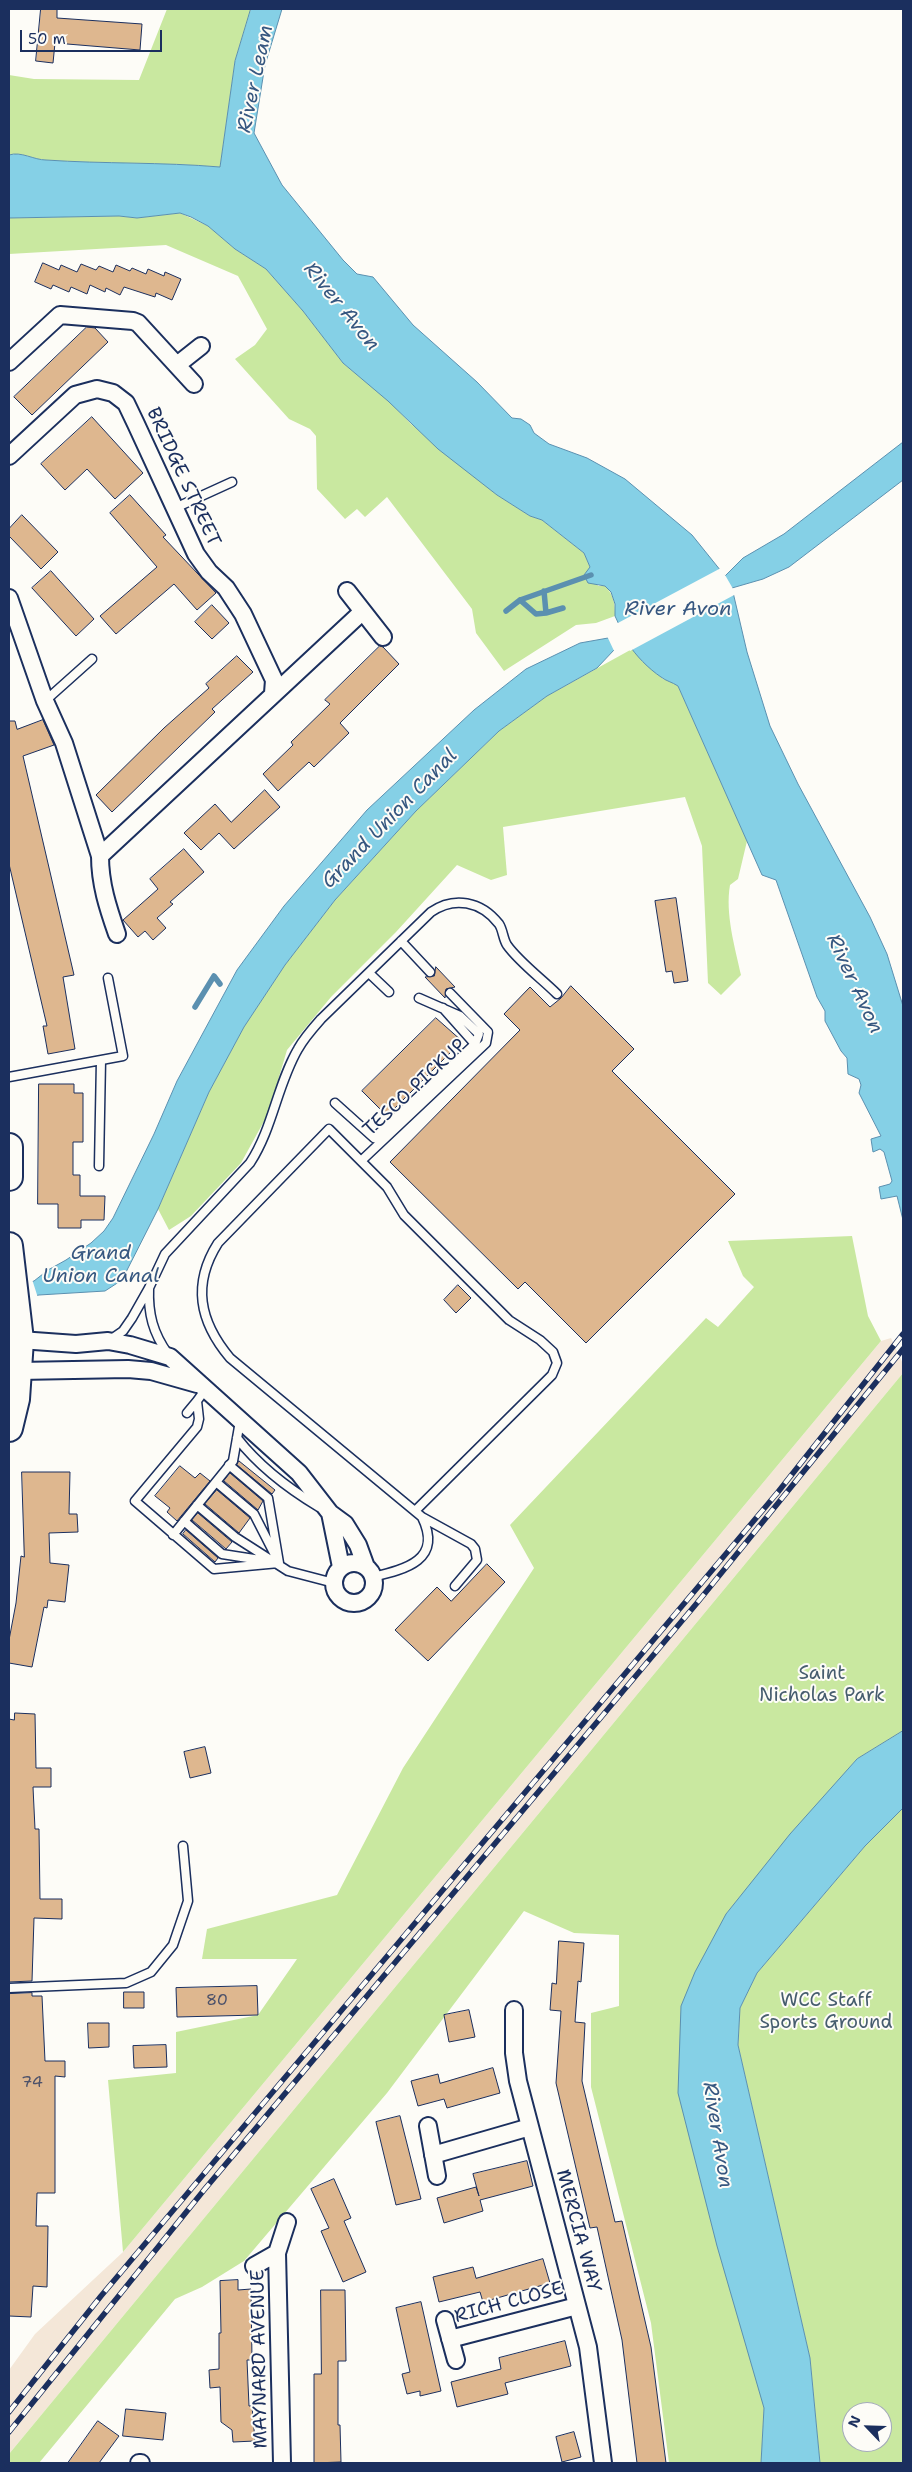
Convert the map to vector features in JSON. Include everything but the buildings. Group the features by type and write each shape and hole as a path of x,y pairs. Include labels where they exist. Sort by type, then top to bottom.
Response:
{"main road":[{"path":"9,1147 9,1177"},
{"path":"9,1428 16,1398 13,1356 17,1305 10,1258"}],"street":[{"path":"9,361 54,318 65,314 136,322 194,384"},
{"path":"177,365 200,346"},
{"name":"BRIDGE STREET","path":"11,450 75,394 97,390 114,393 126,403 174,508 201,561 226,588 243,614 274,680 273,693"},
{"path":"347,591 383,637"},
{"path":"9,598 46,701 64,743 100,856 104,892 117,934"},
{"path":"100,856 362,612"},
{"path":"13,1356 76,1344 108,1341 170,1357 200,1392"},
{"path":"13,1356 152,1371 200,1392 240,1420 299,1473 330,1513 345,1524 358,1545 370,1572 373,1589 366,1599 354,1603 348,1602 338,1595 334,1583 340,1568 330,1513"},
{"path":"340,1568 353,1562 370,1572"},
{"name":"MERCIA WAY","path":"514,2010 514,2053 530,2127 588,2347 604,2463"},
{"path":"428,2126 437,2176"},
{"path":"433,2155 530,2127"},
{"name":"MAYNARD AVENUE","path":"282,2463 277,2253 287,2222"},
{"name":"MAYNARD AVENUE","path":"254,2266 277,2253"},
{"name":"RICH CLOSE","path":"450,2339 577,2306"},
{"name":"RICH CLOSE","path":"445,2320 456,2360"}],"lane":[{"path":"174,508 232,482"},
{"path":"46,701 92,659"},
{"path":"108,1341 126,1327 149,1288 164,1254 250,1163 260,1147 290,1065 306,1037 321,1019 369,972 439,907 457,901 472,904 499,924 506,945 557,994"},
{"path":"401,941 430,972"},
{"path":"369,972 388,992"},
{"path":"9,1077 122,1056 108,978"},
{"name":"TESCO PICKUP","path":"362,1161 486,1043 488,1032 450,993"},
{"path":"335,1103 374,1138 474,1044 479,1034 460,1016 419,998"},
{"path":"99,1166 101,1060"},
{"path":"416,1510 552,1375 557,1363 553,1352 547,1346 509,1320 404,1215 387,1187 329,1128 218,1242 206,1265 202,1288 203,1306 211,1331 230,1358 416,1510 422,1517 471,1544 475,1549 477,1560 455,1586"},
{"path":"149,1288 148,1309 156,1334 170,1357"},
{"path":"187,1413 200,1392"},
{"path":"135,1501 197,1427 200,1392"},
{"path":"173,1535 233,1461 240,1420"},
{"path":"237,1438 248,1453 294,1490 330,1513"},
{"path":"229,1465 268,1498 279,1563"},
{"path":"216,1482 254,1514 279,1563"},
{"path":"129,1496 214,1568 279,1563"},
{"path":"197,1505 235,1537 279,1563 288,1571 334,1583"},
{"path":"370,1572 412,1566 423,1555 428,1539 422,1517"},
{"path":"184,1521 222,1554 279,1563"},
{"path":"9,1988 126,1983 152,1972 173,1945 188,1901 183,1846"}],"shaded area":[{"path":"891,1338 903,1364 903,1373 9,2454 9,2370 35,2334 123,2252 881,1341"}],"green space":[{"path":"167,9 251,9 235,61 220,167 41,160 18,154 9,155 9,75 34,79 139,80"},
{"path":"180,213 208,226 235,249 266,269 303,311 343,363 389,401 411,424 497,495 530,516 542,520 584,553 598,586 605,586 612,596 615,616 596,623 576,625 504,671 476,633 472,609 387,497 365,517 357,509 345,519 317,489 316,436 310,429 289,419 235,359 255,345 267,329 238,276 166,245 9,254 9,218 119,216 137,218"},
{"path":"632,649 663,679 671,681 678,686 747,841 738,879 730,885 729,896 731,930 741,975 721,995 708,983 702,846 685,797 503,827 507,875 491,880 457,865 396,932 331,997 287,1050 268,1114 241,1163 191,1216 169,1230 158,1209 209,1092 244,1027 285,965 335,900 416,811 499,731 547,696"},
{"path":"852,1236 868,1316 881,1341 123,2252 108,2080 176,2073 176,2032 258,2015 297,1959 202,1959 207,1929 337,1895 403,1768 534,1568 510,1525 706,1318 718,1327 754,1287 743,1276 728,1241"},
{"name":"Saint Nicholas Park","path":"903,1373 903,1731 857,1759 726,1914 764,2408 761,2463 669,2463 651,2323 591,2087 591,2013 619,2006 619,1935 574,1933 524,1911 387,2093 244,2261 202,2287 175,2299 39,2463 9,2463 9,2454"},
{"name":"WCC Staff Sports Ground","path":"903,1808 903,2463 820,2463 810,2358 738,2045 740,2008 757,1973 865,1846"}],"water":[{"name":"River Avon","path":"251,9 282,9 265,65 254,133 282,185 343,260 357,274 373,277 413,325 477,382 512,418 521,419 530,425 534,433 549,444 587,458 625,479 692,535 725,576 743,558 784,534 903,442 903,480 789,567 763,579 732,588 747,652 770,726 798,784 870,917 887,954 903,1006 903,1220 897,1196 881,1199 879,1187 890,1184 892,1181 884,1152 880,1149 873,1152 871,1139 881,1136 859,1093 861,1085 859,1079 848,1074 847,1058 841,1051 825,1021 825,1011 817,997 776,880 762,875 678,686 652,670 638,657 628,643 614,650 597,668 547,696 499,731 416,811 335,900 285,965 244,1027 209,1092 158,1209 122,1280 105,1291 39,1295 9,1301 9,1289 34,1281 91,1243 104,1231 113,1218 154,1134 177,1081 237,970 284,906 367,810 474,710 526,669 580,643 608,638 622,631 615,616 615,604 611,592 605,586 588,583 584,575 590,567 584,553 542,520 530,516 497,495 438,449 388,401 343,363 303,311 266,269 235,249 208,226 180,213 137,218 119,216 9,218 9,155 18,154 41,160 220,167 235,61"},
{"path":"903,1731 903,1808 865,1846 757,1973 740,2008 738,2045 810,2358 820,2463 761,2463 764,2408 717,2246 678,2093 681,2006 695,1972 726,1914 790,1834 857,1759"}],"pier":[{"path":"721,568 736,594 630,651 627,646 615,653 607,636 619,630 616,624"},
{"path":"32,1279 38,1298 9,1304 9,1287"}],"waterway":[{"path":"506,611 520,600 591,575"},
{"path":"520,600 536,614 546,613 544,591"},
{"path":"546,613 563,608"},
{"path":"195,1007 214,976 220,984"}],"railway":[{"path":"9,2412 101,2296 778,1492 903,1334"},
{"path":"9,2432 204,2190 697,1603 903,1349"}],"water label":[{"name":"River Leam","path":"256,79"},
{"name":"Grand Union Canal","path":"390,819"},
{"name":"Grand Union Canal","path":"101,1266"}]}
